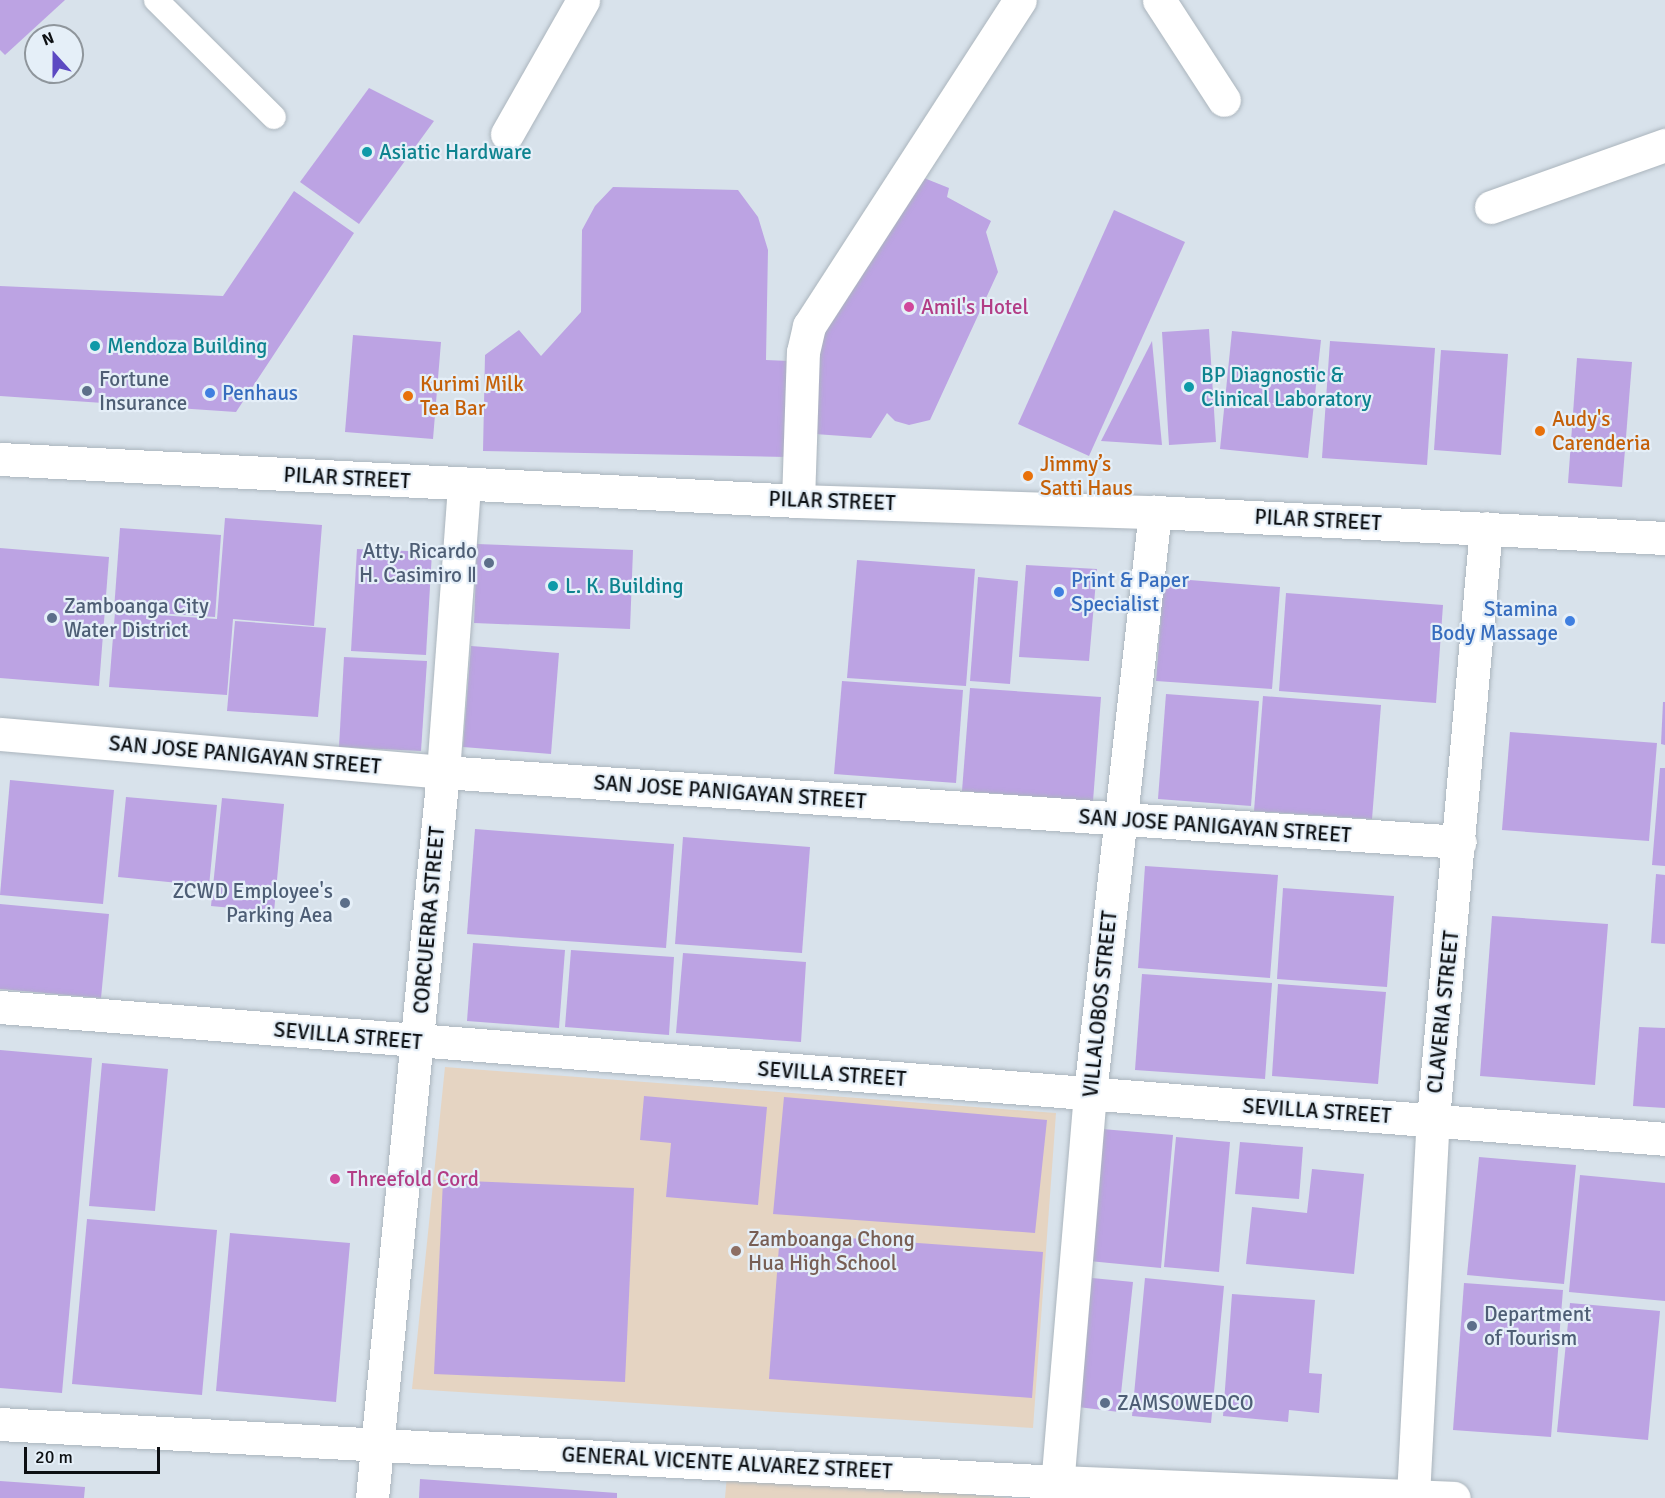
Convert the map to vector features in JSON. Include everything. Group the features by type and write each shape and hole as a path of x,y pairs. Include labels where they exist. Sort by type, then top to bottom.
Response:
{"street":[{"path":"507,134 583,0"},
{"path":"798,501 803,352 809,326 1020,0"},
{"path":"1159,0 1224,100"},
{"path":"1491,207 1665,145"},
{"name":"PILAR STREET","path":"0,459 798,501 1155,512 1665,538"},
{"name":"CORCUERRA STREET","path":"372,1498 443,772 464,484"},
{"name":"VILLALOBOS STREET","path":"1057,1490 1090,1093 1155,512"},
{"name":"CLAVERIA STREET","path":"1413,1496 1433,1119 1460,842 1485,528"},
{"name":"SAN JOSE PANIGAYAN STREET","path":"0,734 443,772 1460,842"},
{"name":"SEVILLA STREET","path":"0,1007 418,1042 1433,1119 1665,1139"},
{"name":"GENERAL VICENTE ALVAREZ STREET","path":"0,1424 376,1443 1057,1490 1454,1498"}],"lane":[{"path":"156,0 274,117"}],"shaded area":[{"name":"Zamboanga Chong Hua High School","path":"445,1067 1056,1113 1033,1428 412,1389"},
{"path":"727,1475 1012,1498 725,1498"}],"building":[{"path":"0,0 65,0 39,24 24,24 24,38 5,55 0,50"},
{"name":"Asiatic Hardware","path":"369,88 434,121 359,224 300,182"},
{"name":"Amil's Hotel","path":"919,176 949,188 947,197 991,221 986,232 998,272 930,420 909,425 895,421 887,413 871,438 815,434 813,342"},
{"path":"613,187 738,190 758,217 768,250 766,360 789,361 787,457 483,451 485,355 519,330 541,356 581,312 582,230 595,206"},
{"path":"294,191 354,233 236,412 0,396 0,286 223,296"},
{"path":"1114,210 1185,242 1089,456 1018,424"},
{"name":"BP Diagnostic & Clinical Laboratory","path":"1209,329 1216,442 1169,445 1162,332"},
{"path":"1232,331 1321,340 1308,458 1220,449"},
{"path":"353,335 441,342 433,439 345,432"},
{"path":"1152,341 1162,445 1101,441"},
{"path":"1330,341 1435,348 1427,465 1322,458"},
{"path":"1441,350 1508,354 1501,455 1434,450"},
{"path":"1577,358 1632,362 1622,487 1568,483"},
{"path":"225,518 322,525 314,626 233,619 227,695 109,687 115,612 217,619"},
{"path":"120,528 221,535 215,617 114,610"},
{"name":"L. K. Building","path":"477,544 633,550 630,629 474,623"},
{"name":"Zamboanga City Water District","path":"0,548 109,557 99,686 0,678"},
{"path":"357,549 432,552 426,655 351,651"},
{"path":"857,560 975,569 966,686 847,678"},
{"path":"1026,565 1097,569 1089,661 1019,657"},
{"path":"978,577 1018,581 1010,684 970,681"},
{"path":"1164,578 1280,587 1272,689 1156,681"},
{"path":"1286,593 1443,605 1436,703 1279,691"},
{"path":"235,621 326,628 318,717 227,711"},
{"path":"471,646 559,653 551,754 463,747"},
{"path":"344,657 427,661 421,751 339,747"},
{"path":"842,681 963,690 956,783 834,774"},
{"path":"970,688 1101,697 1093,801 962,791"},
{"path":"1166,694 1259,701 1251,806 1158,799"},
{"path":"1263,696 1381,705 1372,819 1254,811"},
{"path":"1663,702 1665,702 1665,745 1661,744"},
{"path":"1510,732 1657,743 1649,841 1502,830"},
{"path":"1660,768 1665,768 1665,866 1652,865"},
{"path":"10,780 114,790 103,904 0,895"},
{"path":"126,797 217,805 209,886 118,877"},
{"path":"222,798 284,804 274,912 211,906"},
{"path":"475,829 674,844 666,948 467,934"},
{"path":"683,837 810,847 802,953 675,944"},
{"path":"1145,866 1278,875 1270,978 1138,968"},
{"path":"1656,874 1665,875 1665,944 1651,943"},
{"path":"1283,888 1394,896 1387,987 1277,979"},
{"path":"0,904 109,914 101,998 0,989"},
{"path":"1492,916 1608,924 1595,1085 1480,1076"},
{"path":"473,943 565,950 559,1028 467,1021"},
{"path":"571,950 674,957 669,1035 565,1027"},
{"path":"683,953 806,962 801,1042 676,1033"},
{"path":"1142,974 1272,983 1265,1079 1135,1070"},
{"path":"1278,984 1386,992 1378,1084 1272,1076"},
{"path":"1639,1027 1665,1028 1665,1108 1633,1106"},
{"path":"0,1050 92,1058 62,1393 0,1388"},
{"path":"102,1063 168,1069 155,1211 89,1206"},
{"path":"644,1096 767,1107 758,1205 666,1197 671,1143 640,1140"},
{"path":"784,1097 1047,1120 1035,1233 773,1214"},
{"path":"1102,1129 1173,1135 1161,1268 1089,1261"},
{"path":"1176,1137 1230,1142 1219,1272 1164,1267"},
{"path":"1240,1142 1303,1147 1299,1199 1235,1194"},
{"path":"1479,1157 1576,1165 1564,1284 1467,1275"},
{"path":"1312,1169 1364,1174 1354,1274 1246,1264 1252,1207 1307,1213"},
{"path":"1580,1175 1665,1183 1665,1301 1569,1292"},
{"path":"443,1180 634,1188 625,1382 434,1374"},
{"path":"87,1219 217,1230 202,1395 72,1384"},
{"path":"230,1233 350,1243 336,1402 216,1391"},
{"path":"780,1233 1043,1252 1032,1398 769,1379"},
{"path":"1092,1278 1133,1282 1119,1412 1078,1407"},
{"path":"1145,1278 1224,1286 1211,1423 1132,1416"},
{"path":"1464,1283 1563,1290 1551,1437 1453,1430"},
{"path":"1232,1294 1315,1300 1309,1373 1322,1374 1319,1413 1289,1410 1288,1422 1223,1416"},
{"path":"1570,1303 1660,1311 1648,1440 1557,1432"},
{"path":"420,1479 617,1493 617,1498 419,1498"},
{"path":"0,1481 85,1487 84,1498 0,1498"}],"place":[{"name":"Asiatic Hardware","path":"367,152"},
{"name":"Amil's Hotel","path":"909,307"},
{"name":"Mendoza Building","path":"95,346"},
{"name":"BP Diagnostic & Clinical Laboratory","path":"1189,387"},
{"name":"Fortune Insurance","path":"87,391"},
{"name":"Penhaus","path":"210,393"},
{"name":"Kurimi Milk Tea Bar","path":"408,396"},
{"name":"Audy's Carenderia","path":"1540,431"},
{"name":"Jimmy’s Satti Haus","path":"1028,476"},
{"name":"Atty. Ricardo H. Casimiro Ⅱ","path":"489,563"},
{"name":"L. K. Building","path":"553,586"},
{"name":"Print & Paper Specialist","path":"1059,592"},
{"name":"Zamboanga City Water District","path":"52,618"},
{"name":"Stamina Body Massage","path":"1570,621"},
{"name":"ZCWD Employee's Parking Aea","path":"345,903"},
{"name":"Threefold Cord","path":"335,1179"},
{"name":"Zamboanga Chong Hua High School","path":"736,1251"},
{"name":"Department of Tourism","path":"1472,1326"},
{"name":"ZAMSOWEDCO","path":"1105,1403"}]}
